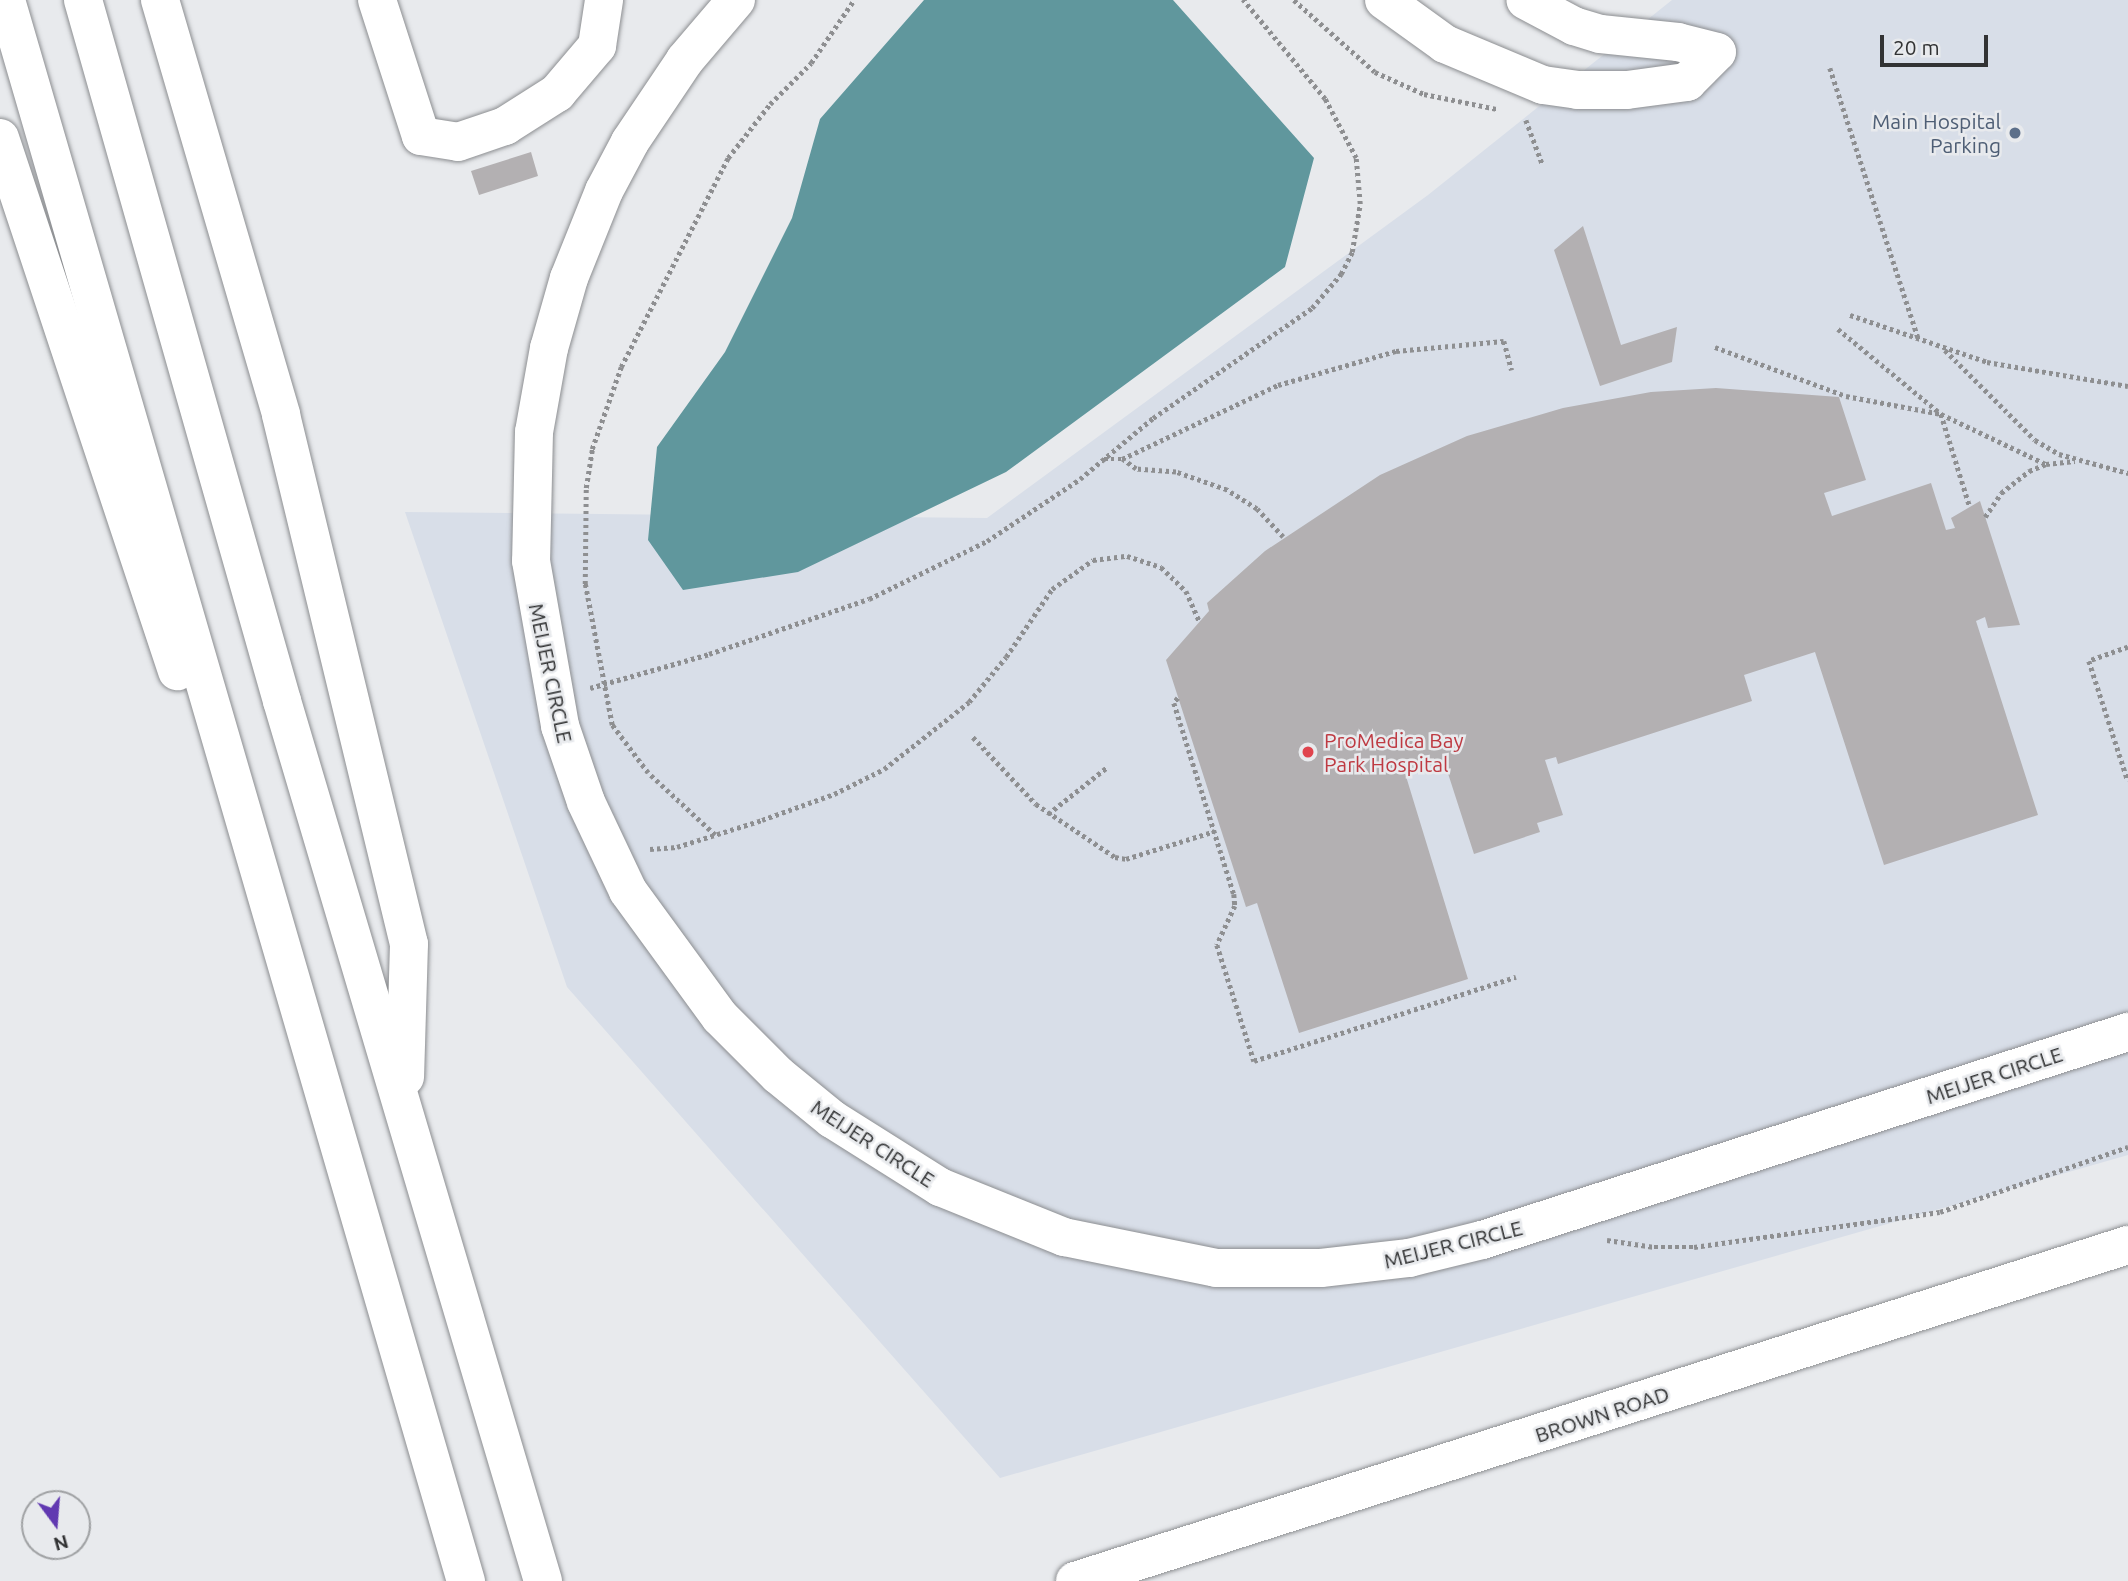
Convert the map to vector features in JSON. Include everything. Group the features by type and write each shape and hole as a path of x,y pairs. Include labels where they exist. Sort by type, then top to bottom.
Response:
{"main road":[{"path":"6,0 466,1581"},
{"path":"83,0 404,1111 543,1581"},
{"path":"160,0 281,415 409,944 404,1111"},
{"path":"377,0 421,136 458,142 505,126 557,93 597,46 604,0"},
{"name":"MEIJER CIRCLE","path":"736,0 685,60 630,142 586,232 559,312 534,432 529,521 535,607 552,697 581,789 628,891 699,990 749,1047 832,1119 940,1187 1021,1222 1114,1249 1216,1268 1321,1268 1409,1258 1482,1240 2128,1032"},
{"path":"1384,0 1446,44 1524,78 1577,90 1628,90 1687,82 1717,51 1678,42 1600,34 1574,26 1525,0"},
{"path":"0,138 155,617 264,894"},
{"name":"BROWN ROAD","path":"1075,1581 2128,1245"}],"path":[{"path":"715,835 626,748 612,725 601,685 585,584 583,523 592,449 606,403 728,158 770,104 811,63 854,0"},
{"path":"552,697 601,685 869,599 987,541 1104,459 1153,418 1293,324 1327,292 1352,252 1360,181 1348,139 1309,77 1242,0"},
{"path":"1294,0 1375,72 1399,85 1452,102 1503,109"},
{"path":"1830,68 1919,341"},
{"path":"1521,115 1542,163"},
{"path":"1850,315 1944,349 2031,372 2128,386"},
{"path":"1838,329 1941,414 1970,507"},
{"path":"1104,459 1122,459 1278,385 1396,351 1461,342 1504,341 1512,370"},
{"path":"1715,347 1833,392 1941,414 2046,464 2083,462"},
{"path":"1944,349 2018,427 2059,454 2128,474"},
{"path":"1122,459 1136,469 1176,472 1227,490 1257,509 1283,537"},
{"path":"1985,517 2001,494 2046,464"},
{"path":"649,848 677,847 834,794 911,750 969,702 1006,657 1052,589 1079,566 1112,556 1143,559 1175,578 1200,622"},
{"path":"2128,647 2089,661 2128,781"},
{"path":"1178,698 1174,703 1234,894 1235,906 1217,945 1254,1061 1516,977"},
{"path":"973,737 1048,814 1084,839 1126,859 1215,831"},
{"path":"1048,814 1107,768"},
{"path":"1597,1239 1654,1247 1693,1247 1913,1217 1967,1205 2128,1147"}],"shaded area":[{"name":"ProMedica Bay Park Hospital","path":"1672,0 2128,0 2128,1155 1000,1478 567,987 405,512 987,518 1428,195"}],"water":[{"path":"924,0 1173,0 1314,158 1285,267 1006,472 798,572 683,590 648,540 657,447 725,352 792,218 820,119"}],"building":[{"path":"531,152 538,176 479,195 471,171"},
{"path":"1583,226 1621,345 1677,327 1672,362 1600,386 1554,250"},
{"path":"1716,388 1839,397 1866,480 1824,493 1832,516 1931,483 1946,530 1955,528 1951,518 1980,501 2020,625 1988,628 1985,617 1976,621 2038,815 1884,865 1815,652 1744,675 1752,701 1558,764 1556,757 1545,760 1563,815 1537,823 1540,832 1474,854 1444,761 1405,773 1468,979 1299,1033 1257,903 1246,907 1166,660 1209,611 1207,603 1265,551 1380,475 1467,436 1563,408 1651,392"}],"place":[{"name":"Main Hospital Parking","path":"2015,133"},
{"name":"ProMedica Bay Park Hospital","path":"1308,752"}]}
